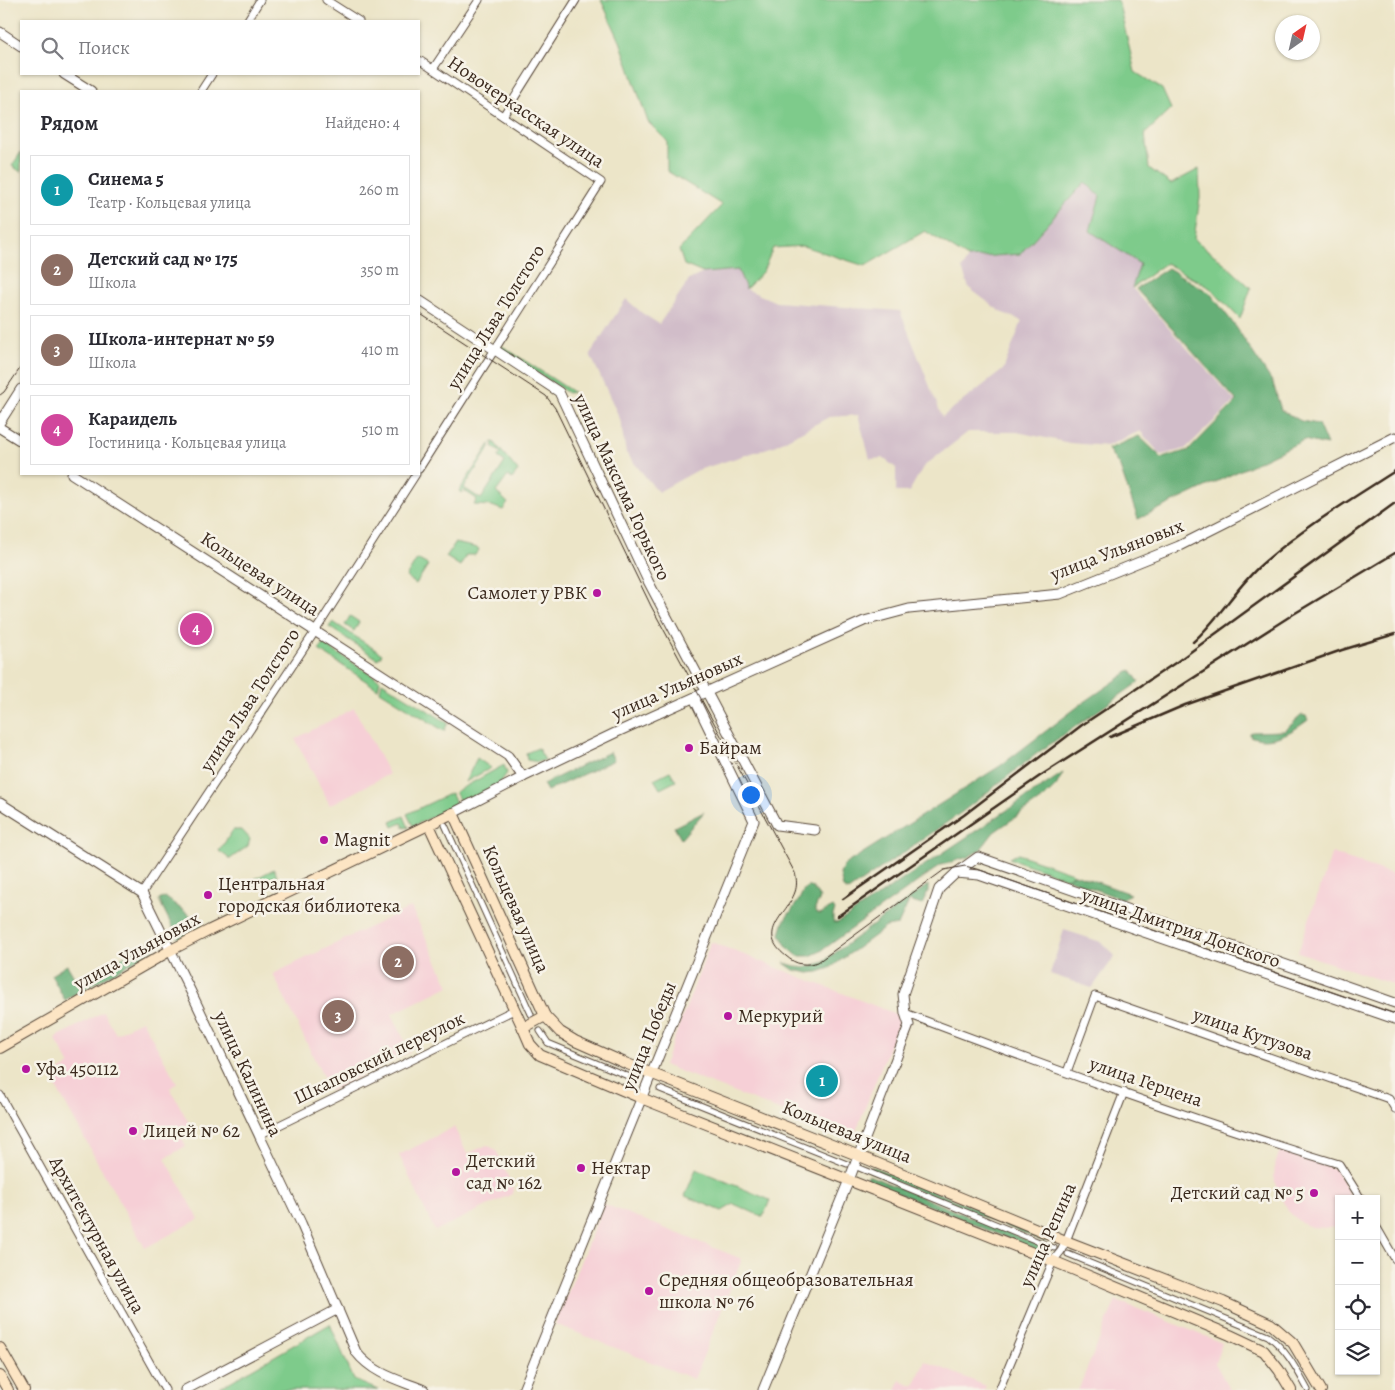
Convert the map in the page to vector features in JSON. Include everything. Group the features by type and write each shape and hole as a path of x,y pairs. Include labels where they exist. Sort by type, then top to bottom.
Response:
{"main road":[{"name":"Кольцевая улица","path":"453,813 545,1016 560,1032 651,1073 1066,1241 1223,1302 1271,1324 1293,1343 1321,1390"},
{"name":"улица Ульяновых","path":"0,1048 171,950 453,813"},
{"path":"430,824 530,1044 540,1055 642,1098 1053,1261 1264,1350 1291,1390"},
{"path":"523,1028 545,1016"},
{"path":"0,1348 24,1390"},
{"path":"0,1376 8,1390"}],"street":[{"path":"247,20 260,0"},
{"path":"326,0 357,20"},
{"name":"Новочеркасская улица","path":"433,69 479,0"},
{"path":"502,116 576,0"},
{"path":"0,32 20,45"},
{"name":"Новочеркасская улица","path":"420,61 601,182"},
{"path":"66,75 89,90"},
{"path":"202,90 211,75"},
{"name":"улица Льва Толстого","path":"420,467 601,182"},
{"name":"улица Максима Горького","path":"420,301 559,392 648,581 777,824 815,830"},
{"path":"0,422 20,391"},
{"path":"0,428 20,440"},
{"name":"улица Ульяновых","path":"453,813 523,777 864,621 909,609 1060,594 1179,546 1395,437"},
{"name":"Кольцевая улица","path":"74,475 316,630 508,756 523,777"},
{"name":"улица Льва Толстого","path":"142,893 316,630 415,475"},
{"name":"улица Победы","path":"523,1390 754,821 694,698"},
{"path":"0,803 142,893"},
{"path":"445,825 531,1014"},
{"name":"улица Дмитрия Донского","path":"956,873 978,857 1395,1003"},
{"path":"763,1390 849,1180 857,1155 909,1025 904,1013 903,994 939,889 956,873"},
{"name":"улица Дмитрия Донского","path":"956,873 979,875 1395,1020"},
{"name":"улица Калинина","path":"142,893 301,1223 356,1352 364,1362 380,1373 424,1390"},
{"name":"улица Кутузова","path":"1068,1072 1095,996 1389,1098 1395,1109"},
{"name":"Шкаповский переулок","path":"259,1135 514,1010"},
{"name":"улица Герцена","path":"904,1013 1124,1092 1339,1164 1358,1195"},
{"path":"540,1030 548,1043 634,1079"},
{"path":"660,1089 847,1164"},
{"name":"улица Репина","path":"999,1390 1053,1261 1066,1241 1124,1092"},
{"name":"Архитектурная улица","path":"0,1095 165,1390"},
{"path":"859,1168 1054,1248"},
{"path":"1380,1233 1395,1259"},
{"path":"1068,1254 1268,1336 1279,1344 1288,1355 1308,1390"},
{"path":"185,1390 338,1309"}],"shaded area":[{"path":"1085,182 1100,196 1090,231 1141,264 1132,288 1235,401 1185,449 1161,455 1140,431 1107,446 1070,443 1017,432 968,432 923,467 909,492 896,492 896,468 883,458 870,459 858,415 829,417 774,446 698,470 658,492 626,453 620,419 590,354 626,299 659,324 689,280 703,273 738,270 746,289 776,302 900,311 942,417 1003,370 1022,321 1001,312 969,288 962,269 968,258 1020,254"},
{"path":"354,708 389,774 330,805 295,739"},
{"path":"1332,853 1395,875 1395,985 1298,952"},
{"path":"411,907 449,986 392,1014 410,1052 330,1091 273,974"},
{"path":"1064,930 1101,942 1115,956 1092,988 1050,974"},
{"path":"711,942 901,1016 853,1139 664,1065"},
{"name":"Лицей № 62","path":"103,1012 116,1034 142,1020 177,1083 170,1088 191,1127 179,1134 186,1146 165,1158 199,1219 145,1248 50,1076 70,1065 55,1038"},
{"name":"Детский сад № 162","path":"454,1127 467,1154 487,1145 496,1150 513,1188 512,1194 435,1231 399,1155"},
{"name":"Детский сад № 5","path":"1280,1150 1335,1169 1351,1195 1335,1195 1335,1227 1311,1227 1301,1223 1288,1211 1276,1188 1275,1165"},
{"name":"Средняя общеобразовательная школа № 76","path":"604,1204 742,1259 694,1379 555,1324"},
{"path":"1116,1300 1222,1343 1215,1363 1230,1390 1078,1390"},
{"path":"925,1361 986,1386 984,1390 896,1390 900,1380 914,1386"}],"green space":[{"path":"601,0 1118,0 1135,72 1162,89 1171,109 1145,134 1149,168 1171,184 1199,169 1200,197 1194,239 1251,288 1240,319 1210,288 1166,263 1132,288 1140,264 1090,231 1100,196 1085,182 1020,254 968,258 925,231 865,266 803,246 773,248 763,271 746,289 738,270 703,273 684,265 679,250 722,205 667,171 667,141 648,122 620,41"},
{"path":"20,154 20,171 12,166"},
{"path":"1168,268 1210,293 1236,327 1273,383 1281,410 1301,421 1318,424 1327,445 1304,440 1138,519 1120,467 1108,449 1139,436 1162,458 1189,450 1237,401 1136,289"},
{"path":"502,346 573,392 568,393 500,349"},
{"path":"492,442 518,471 512,479 508,476 496,492 508,503 503,510 492,506 474,505 477,499 463,490 461,493 459,491 490,444 490,447 464,488 481,499 505,462 498,457 501,453 493,447"},
{"path":"455,543 478,548 479,550 475,555 466,555 460,566 446,557"},
{"path":"417,559 428,565 416,584 406,577"},
{"path":"350,616 359,622 354,631 345,625"},
{"path":"333,622 382,654 378,659 329,627"},
{"path":"323,644 380,680 378,689 319,650"},
{"path":"1131,670 1139,682 1039,752 962,812 848,891 843,888 840,874 844,865 1000,766 1080,705"},
{"path":"382,682 448,723 444,731 380,691"},
{"path":"1302,715 1306,716 1308,720 1288,733 1265,739 1250,736 1252,732 1284,731"},
{"path":"538,748 545,760 538,762 527,760 526,753"},
{"path":"610,752 614,760 547,791 543,784"},
{"path":"477,758 491,768 465,782"},
{"path":"504,765 507,773 500,783 461,803 455,792"},
{"path":"670,771 676,781 660,789 654,779"},
{"path":"1063,773 1056,786 1045,797 994,832 980,850 968,857 941,865 821,951 810,956 798,956 787,947 780,934 784,921 799,900 804,889 812,887 820,898 815,909 816,913 820,914 833,907 835,910 833,922 839,922"},
{"path":"451,793 457,805 413,826 407,814"},
{"path":"704,812 681,839 674,827"},
{"path":"404,816 409,828 404,827 402,823 393,827 391,822"},
{"path":"233,830 242,830 250,839 248,846 230,859 219,851"},
{"path":"1018,854 1075,874 1066,878 1009,858"},
{"path":"274,869 277,875 252,888 249,882"},
{"path":"1075,874 1130,894 1121,899 1066,878"},
{"path":"928,885 928,891 922,905 909,901 898,925 886,927 830,968 809,973 794,970 784,963 803,968 821,963"},
{"path":"165,897 203,925 178,938 159,900"},
{"path":"149,942 154,950 65,1000 51,975 67,965 77,982"},
{"path":"871,1166 1047,1237 1045,1242 869,1171"},
{"path":"696,1169 770,1200 763,1217 734,1204 722,1211 685,1196"},
{"path":"868,1175 1043,1247 1041,1252 866,1180"},
{"path":"330,1324 354,1380 378,1390 216,1390"}],"tram line":[{"path":"420,314 546,396 555,408 651,606 795,873 795,892 773,931 773,939 777,947 790,959 801,964 818,962 944,870 965,866 1395,1014"},
{"path":"0,395 20,368"}],"railway":[{"path":"1193,642 1262,564 1310,526 1395,471"},
{"path":"843,899 964,815 1082,725 1178,661 1395,503"},
{"path":"838,916 1040,776 1292,615 1395,553"},
{"path":"1110,737 1185,705 1342,650 1395,634"}],"place":[{"name":"Самолет у РВК","path":"597,593"},
{"name":"Караидель","path":"196,629"},
{"name":"Байрам","path":"689,748"},
{"name":"Magnit","path":"324,840"},
{"name":"Центральная городская библиотека","path":"208,895"},
{"name":"Детский сад № 175","path":"398,962"},
{"name":"Школа-интернат № 59","path":"338,1016"},
{"name":"Меркурий","path":"728,1016"},
{"name":"Уфа 450112","path":"26,1069"},
{"name":"Синема 5","path":"822,1081"},
{"name":"Лицей № 62","path":"133,1131"},
{"name":"Нектар","path":"581,1168"},
{"name":"Детский сад № 162","path":"456,1172"},
{"name":"Детский сад № 5","path":"1314,1193"},
{"name":"Средняя общеобразовательная школа № 76","path":"649,1291"}]}
